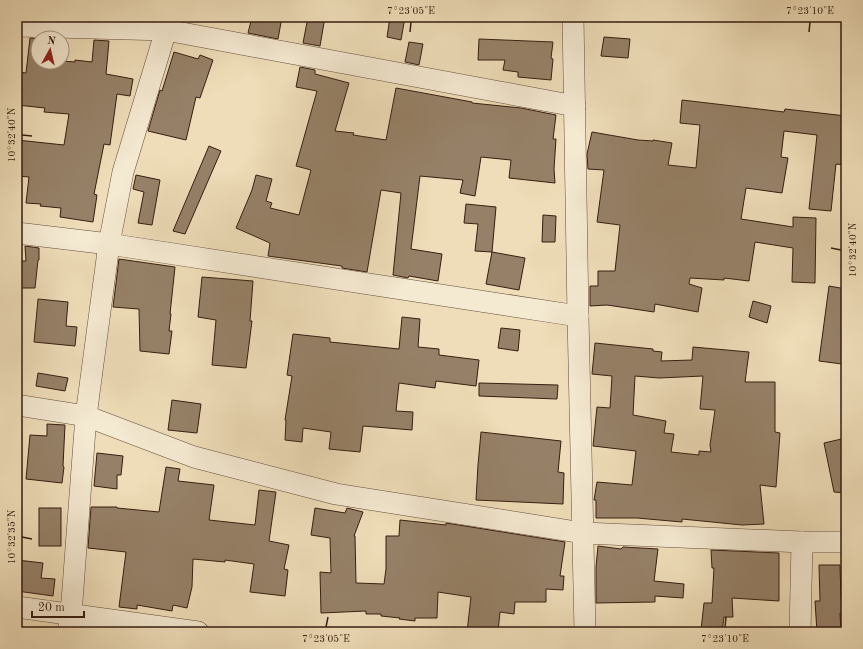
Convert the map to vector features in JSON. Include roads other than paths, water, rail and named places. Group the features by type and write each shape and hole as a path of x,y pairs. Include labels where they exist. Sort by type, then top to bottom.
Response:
{"street":[{"path":"573,17 585,632"},
{"path":"17,26 168,23 574,106"},
{"path":"70,623 86,416 109,244 123,172 168,23"},
{"path":"17,233 109,244 578,316"},
{"path":"17,405 86,416 194,457 336,494 583,533 802,542 846,542"},
{"path":"800,632 802,542"},
{"path":"17,607 70,623 198,632"}]}
